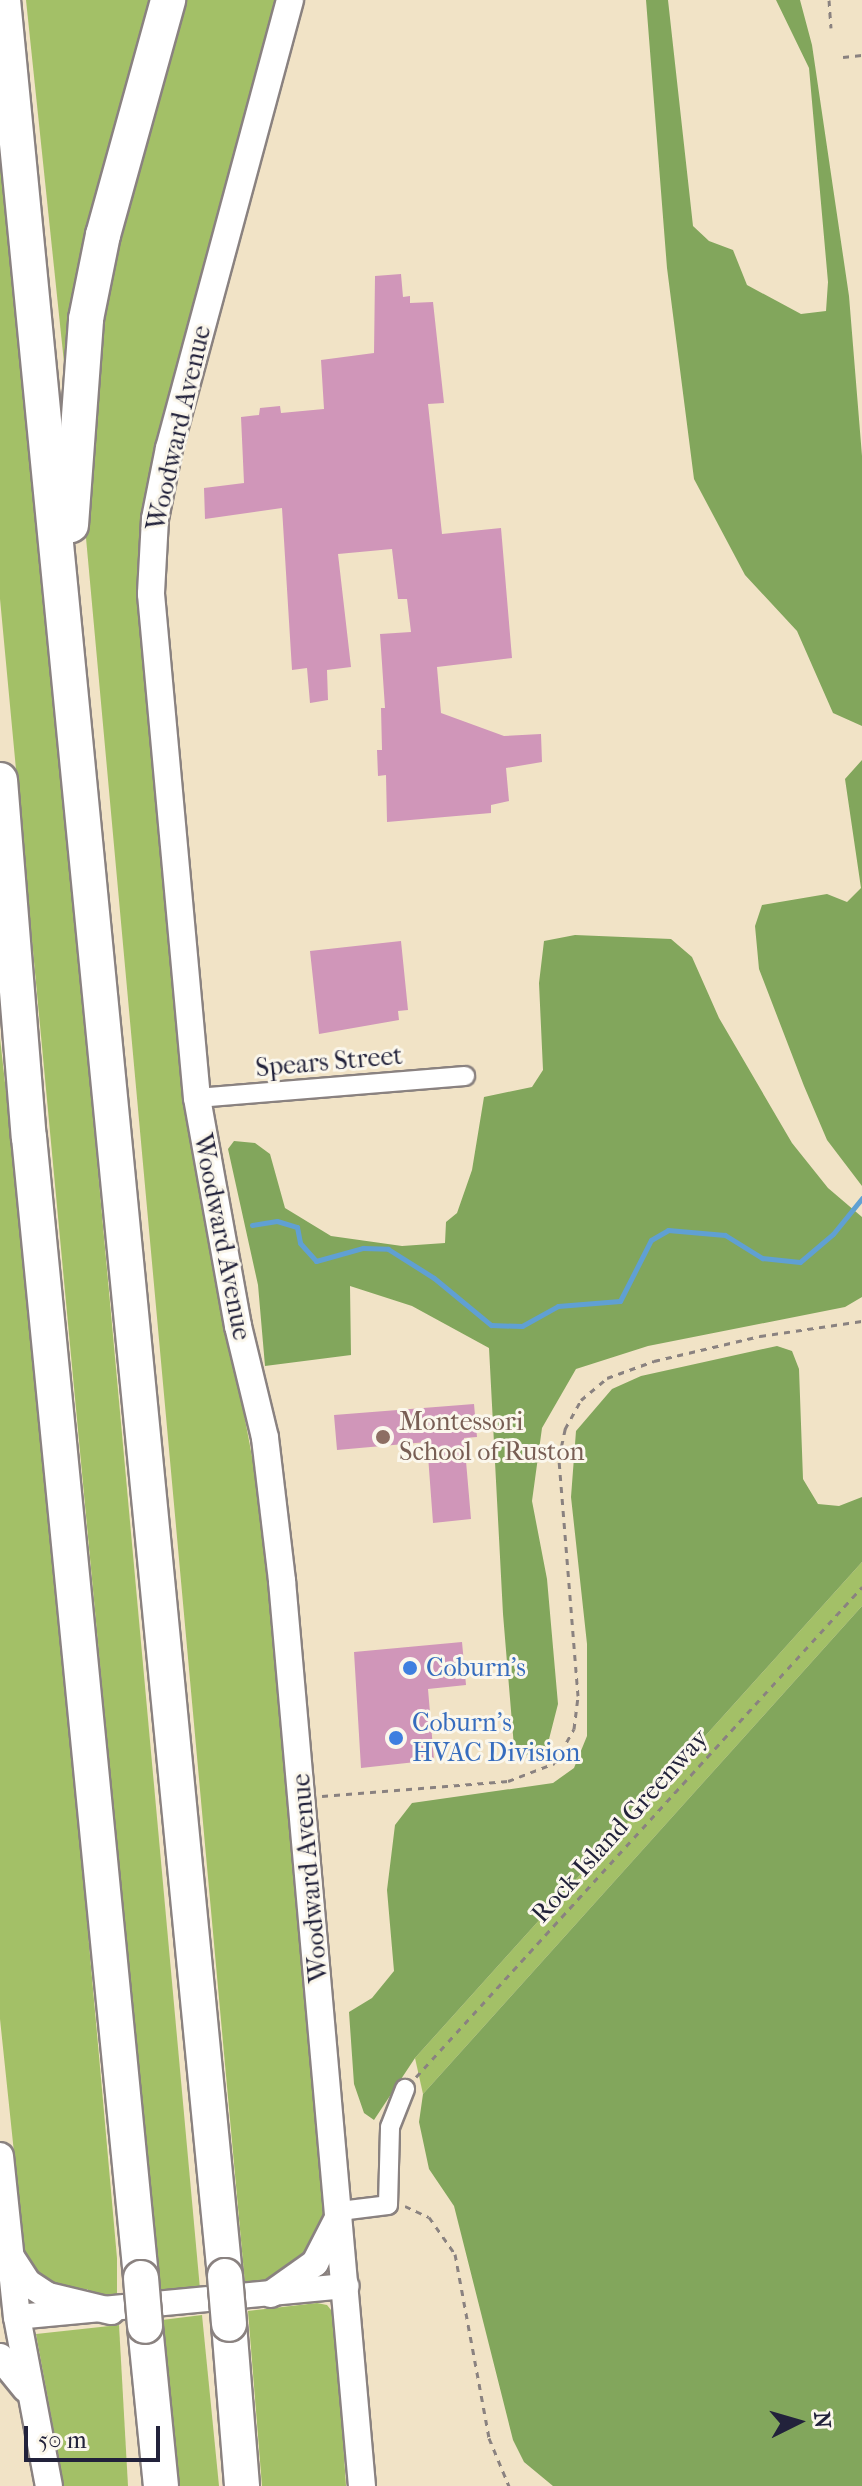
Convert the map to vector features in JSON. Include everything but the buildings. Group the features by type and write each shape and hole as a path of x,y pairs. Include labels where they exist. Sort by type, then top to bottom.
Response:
{"highway":[{"path":"3,0 225,2276 242,2486"},
{"path":"72,722 71,526 86,319 103,235 168,0"},
{"path":"0,780 29,1137 161,2486"},
{"path":"151,2377 151,2486"}],"main road":[{"name":"Woodward Avenue","path":"290,0 155,519 151,594 197,1098 238,1326 265,1438 302,1797 347,2286 362,2486"},
{"path":"0,2156 8,2252 9,2318 33,2407 49,2486"},
{"path":"271,2294 315,2263 340,2211"},
{"path":"8,2252 28,2283 48,2296 111,2311"},
{"path":"0,2357 18,2372 33,2407"}],"street":[{"name":"Spears Street","path":"197,1098 465,1076"},
{"path":"340,2211 388,2205 390,2127 405,2089"},
{"path":"9,2318 111,2311 347,2286"}],"path":[{"path":"829,0 831,28"},
{"path":"843,57 862,55"},
{"path":"302,1797 508,1781 555,1763 570,1742 578,1696 564,1572 559,1458 565,1429 581,1400 607,1378 654,1361 760,1336 862,1321"},
{"name":"Rock Island Greenway","path":"405,2089 862,1587"},
{"path":"388,2205 412,2207 429,2217 455,2254 489,2438 509,2486"}],"green space":[{"path":"26,0 153,0 65,372"},
{"path":"180,0 281,0 147,516 205,1206 262,1510 287,1746 324,2203 322,2226 304,2259 270,2281 245,2284 85,527 85,465 111,253"},
{"path":"646,0 668,0 693,226 709,241 733,250 747,285 801,314 826,311 828,282 809,68 776,0 800,0 812,45 849,296 862,456 862,726 833,713 797,631 745,575 694,479 667,268"},
{"path":"0,97 200,2289 159,2293 0,599"},
{"path":"862,760 862,1186 827,1140 804,1086 759,969 755,926 762,905 827,894 847,902 861,888 845,779"},
{"path":"575,935 671,939 692,957 719,1018 792,1143 828,1188 862,1217 862,1297 845,1307 648,1346 576,1369 542,1428 532,1501 547,1579 558,1704 547,1747 520,1758 514,1747 503,1614 489,1348 412,1306 350,1286 351,1355 265,1366 258,1285 228,1149 234,1141 255,1143 270,1154 285,1208 331,1236 402,1246 445,1243 446,1222 457,1213 472,1170 484,1097 532,1087 543,1070 539,983 544,941"},
{"path":"0,1038 41,1405 117,2258 117,2297 99,2298 87,2289 79,2300 26,2267 0,2019"},
{"path":"777,1346 792,1351 799,1369 803,1479 818,1504 839,1506 862,1497 862,1562 415,2058 374,2120 364,2113 354,2084 349,2012 372,1998 394,1971 387,1890 395,1825 412,1803 553,1783 574,1768 587,1736 587,1644 571,1497 576,1431 612,1389 641,1376"},
{"path":"862,1562 862,1606 423,2094 415,2058"},
{"path":"862,1606 862,2486 553,2486 524,2462 513,2440 454,2206 429,2169 419,2122 423,2094"},
{"path":"317,2303 327,2305 335,2315 346,2486 262,2486 248,2311"},
{"path":"202,2315 219,2486 175,2486 162,2320"},
{"path":"119,2325 128,2486 64,2486 36,2334"}],"waterway":[{"path":"252,1225 277,1221 297,1227 300,1243 316,1261 363,1248 388,1249 434,1278 491,1325 522,1326 558,1306 620,1301 651,1240 668,1230 725,1235 762,1258 800,1262 833,1234 862,1198"}],"place":[{"name":"Montessori School of Ruston","path":"383,1437"},
{"name":"Coburn's","path":"410,1668"},
{"name":"Coburn's HVAC Division","path":"396,1738"}]}
